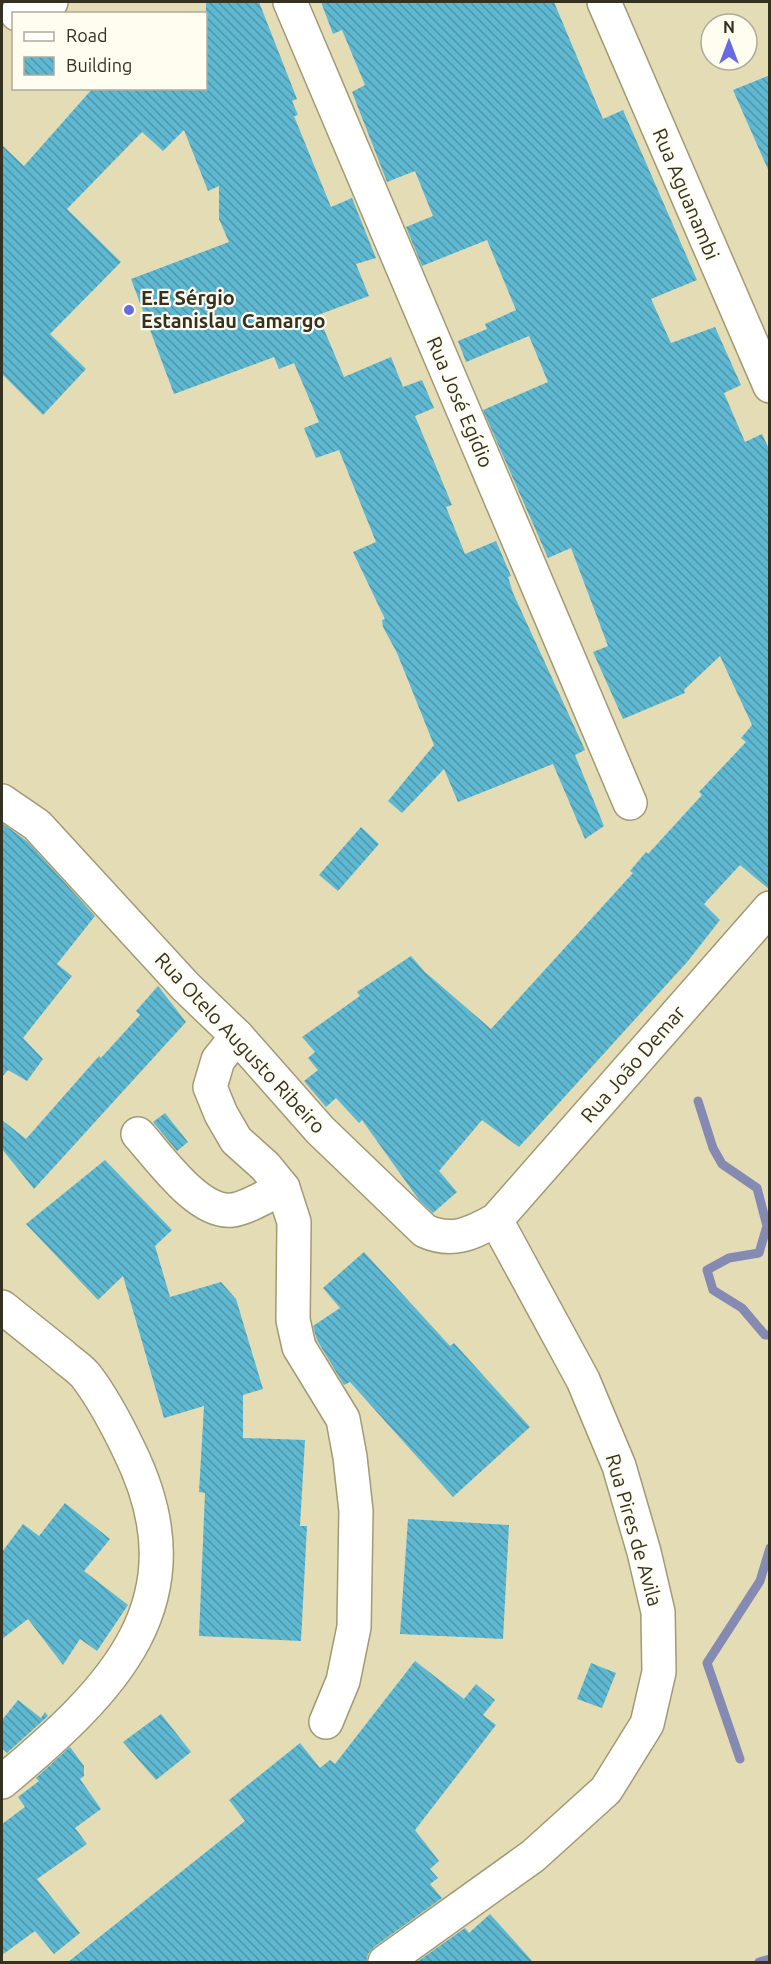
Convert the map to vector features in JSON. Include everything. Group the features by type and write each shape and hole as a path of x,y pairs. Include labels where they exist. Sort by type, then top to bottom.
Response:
{"street":[{"path":"21,12 51,2"},
{"name":"Rua José Egídio","path":"290,2 630,803"},
{"name":"Rua Aguanambi","path":"604,2 770,386"},
{"name":"Rua Otelo Augusto Ribeiro","path":"2,801 37,825 185,986 237,1036 320,1130 425,1232 441,1239 469,1235 496,1220"},
{"name":"Rua João Demar","path":"496,1220 770,908"},
{"path":"237,1036 218,1060 210,1087 221,1114 236,1140 265,1166 284,1188 294,1222 293,1320 299,1347 343,1419 350,1457 356,1511 354,1627 343,1681 326,1722"},
{"path":"138,1134 193,1195 212,1207 233,1210 284,1188"},
{"name":"Rua Pires de Avila","path":"386,1962 534,1856 606,1790 647,1724 659,1672 658,1612 644,1552 619,1466 583,1380 496,1220"},
{"path":"2,1307 85,1374 117,1427 140,1473 156,1540 156,1577 148,1613 125,1658 96,1697 63,1731 2,1782"}],"building":[{"path":"206,2 259,2 297,99 292,101 298,115 294,116 331,207 352,198 376,258 356,264 369,296 318,315 344,377 391,357 403,387 422,380 434,408 415,416 452,505 446,507 465,554 496,541 511,576 508,577 513,593 585,750 575,755 604,826 585,839 553,764 458,802 444,769 402,813 388,801 434,745 397,653 383,627 382,620 385,619 353,552 376,542 339,450 316,458 304,428 319,422 294,363 279,369 274,357 174,394 131,279 229,242 219,219 219,186 208,191 184,130 163,151 142,132 67,209 121,262 50,334 86,369 43,415 2,374 2,145 24,166 91,90 207,90"},
{"path":"321,2 554,2 603,119 623,110 697,280 651,299 671,343 715,327 741,385 724,393 745,442 762,434 770,451 770,890 740,865 704,904 720,920 688,961 519,1147 482,1120 439,1171 457,1192 433,1213 419,1200 362,1120 359,1123 336,1098 326,1107 304,1081 318,1070 308,1058 315,1052 302,1037 360,996 357,992 411,956 425,972 491,1029 633,873 630,871 646,852 648,854 702,795 699,792 746,742 741,738 752,725 720,656 684,690 685,693 623,719 593,652 608,646 571,548 548,558 483,410 548,382 529,336 466,362 458,341 487,329 485,324 516,310 487,240 422,266 406,227 433,216 415,171 387,182 352,92 365,85 342,30 333,34"},
{"path":"770,75 770,174 733,90"},
{"path":"2,823 28,842 95,916 57,964 72,976 23,1038 43,1059 27,1081 8,1070 2,1077"},
{"path":"361,827 379,844 338,891 319,875"},
{"path":"158,986 186,1022 34,1189 2,1149 2,1120 26,1139 99,1056 101,1058 140,1015 136,1011"},
{"path":"165,1113 188,1142 177,1151 153,1122"},
{"path":"105,1160 172,1230 155,1246 170,1297 221,1282 236,1299 263,1389 243,1395 243,1438 305,1440 300,1526 307,1526 301,1641 199,1636 205,1493 199,1492 204,1406 164,1418 123,1276 98,1300 26,1224"},
{"path":"364,1252 450,1346 454,1343 530,1427 453,1497 350,1382 344,1385 317,1340 313,1326 340,1308 323,1288"},
{"path":"65,1503 110,1539 84,1571 128,1605 97,1651 80,1639 63,1665 28,1619 2,1639 2,1552 23,1524 39,1536"},
{"path":"408,1519 509,1525 503,1639 400,1634"},
{"path":"415,1661 464,1699 476,1684 495,1700 483,1715 496,1725 415,1830 439,1861 430,1869 438,1878 430,1884 442,1898 374,1947 368,1954 366,1962 68,1962 245,1821 229,1800 300,1743 320,1768 330,1760 335,1764"},
{"path":"591,1663 616,1673 602,1708 577,1699"},
{"path":"18,1700 41,1718 45,1712 48,1716 7,1753 2,1748 2,1720"},
{"path":"161,1714 191,1752 156,1780 123,1742"},
{"path":"70,1747 84,1766 84,1776 80,1779 101,1809 75,1828 87,1844 37,1879 80,1933 54,1954 35,1931 2,1955 2,1824 25,1807 18,1797 39,1781 36,1778"},
{"path":"490,1914 533,1962 417,1962 465,1928 469,1933"}],"waterway":[{"path":"698,1101 713,1148 722,1164 757,1188 767,1226 759,1253 729,1258 707,1270 713,1290 742,1308 765,1335 770,1335"},
{"path":"740,1759 707,1663 760,1581 770,1548"},
{"path":"759,1962 770,1959"}],"place":[{"name":"E.E Sérgio Estanislau Camargo","path":"129,310"}]}
